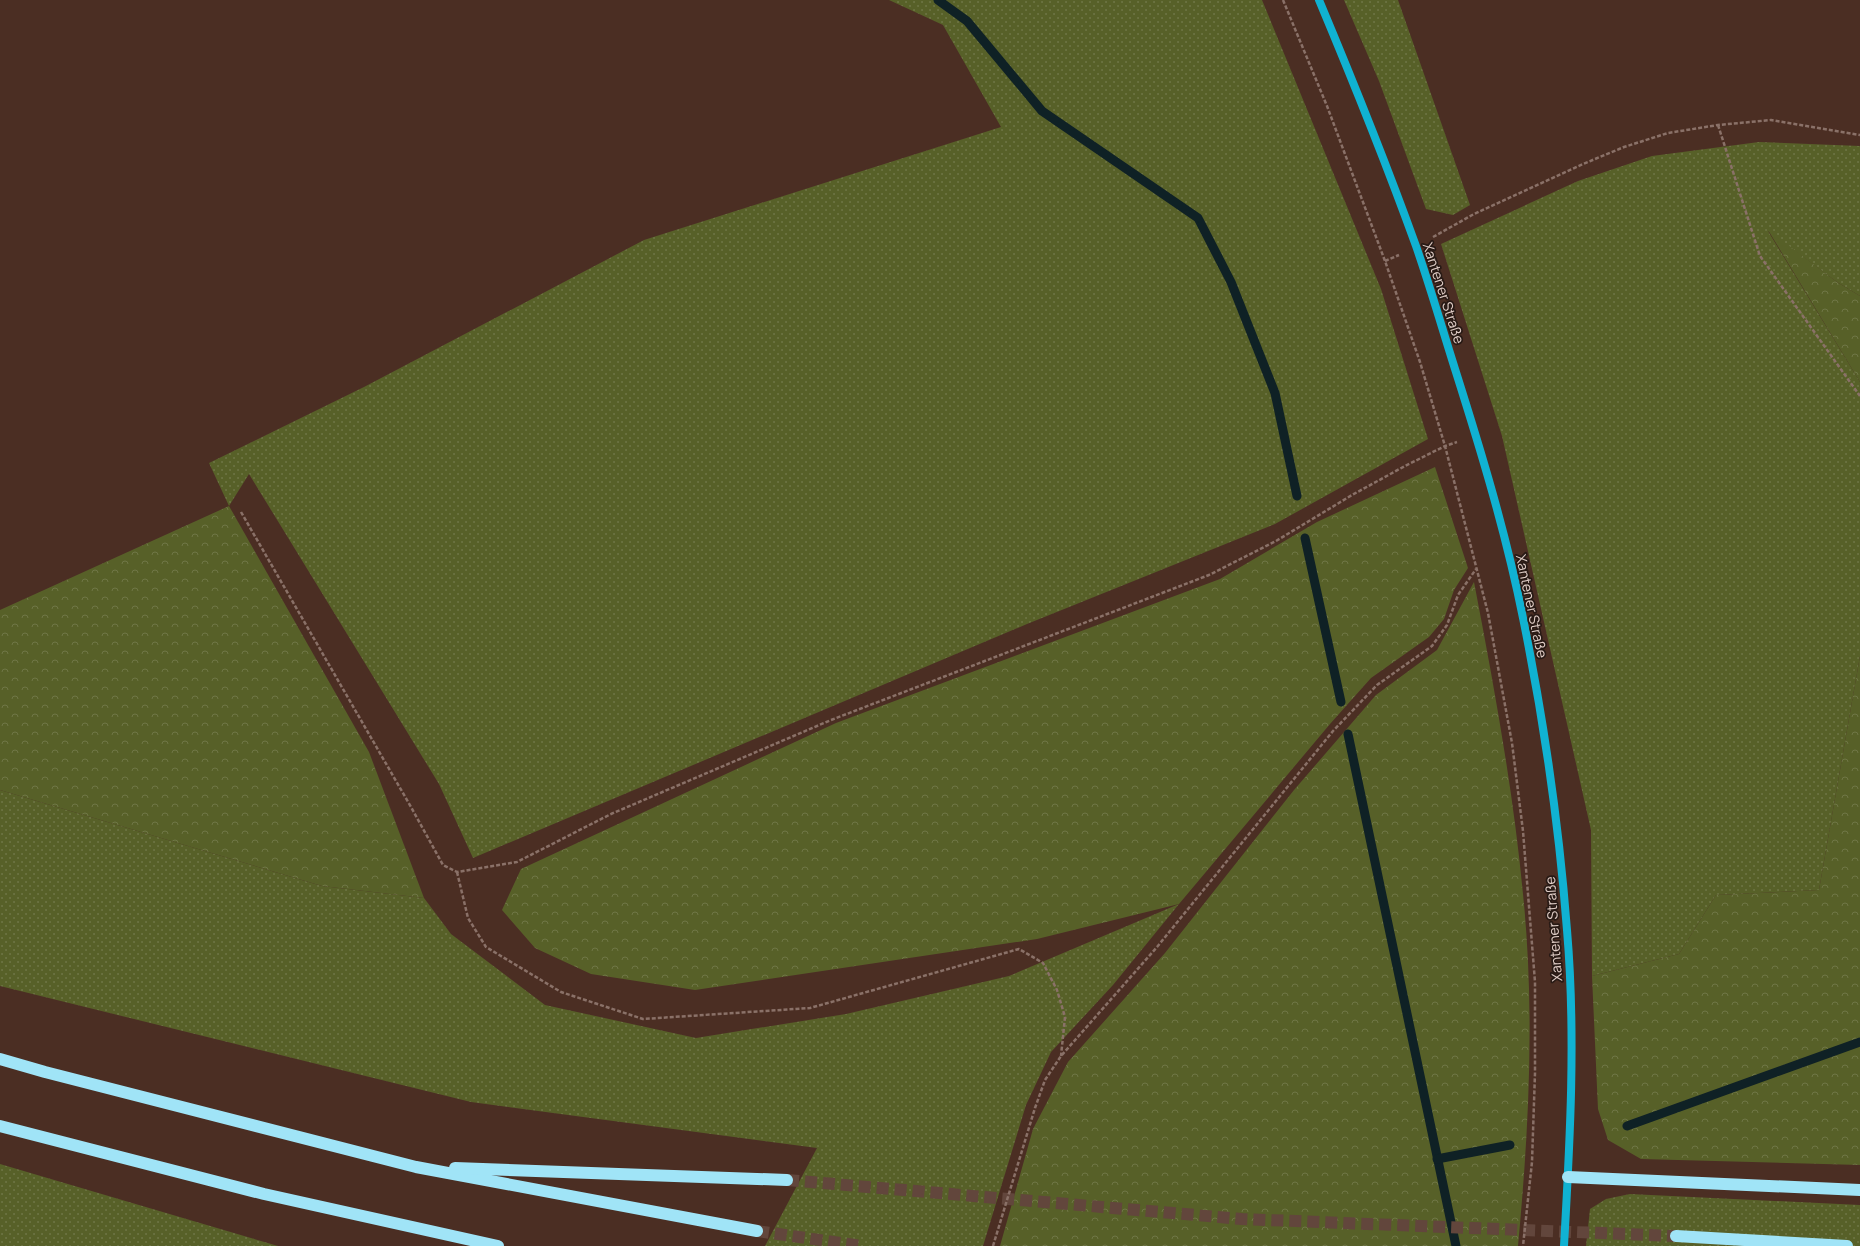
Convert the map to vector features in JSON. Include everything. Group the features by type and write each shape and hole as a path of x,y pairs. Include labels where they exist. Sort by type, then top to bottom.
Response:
{"highway":[{"path":"0,1059 52,1074 416,1167 757,1231"},
{"path":"0,1126 264,1194 498,1246"},
{"path":"416,1167 787,1180"},
{"path":"1568,1177 1860,1190"},
{"path":"1676,1236 1846,1246"}],"main road":[{"name":"Xantener Straße","path":"1319,0 1356,88 1416,247 1476,437 1506,547 1523,617 1547,753 1560,846 1568,934 1571,1052 1568,1177 1564,1246"}],"path":[{"path":"1283,0 1326,106 1385,261 1420,362 1445,446 1488,613 1512,743 1523,831 1533,960 1535,1073 1532,1162 1523,1246"},
{"path":"1416,247 1474,214 1583,164 1624,147 1668,133 1718,125 1771,120 1860,135"},
{"path":"1718,125 1760,256 1860,396"},
{"path":"241,512 412,807 442,865 457,872 516,862 611,814 831,720 1209,575 1276,542 1352,495 1445,446"},
{"path":"993,1246 1040,1094 1045,1080 1060,1056 1162,941 1333,731 1377,685 1432,646 1447,624 1458,595 1477,568"},
{"path":"457,872 468,918 486,946 560,992 643,1019 810,1008 1019,949 1043,963 1057,990 1065,1018 1060,1056"}],"green space":[{"path":"889,0 1262,0 1381,289 1428,439 1275,524 1027,624 473,858 439,784 249,474 229,506 209,463 364,387 644,240 1001,127 943,25"},
{"path":"1344,0 1398,0 1470,205 1453,215 1426,209 1379,81"},
{"path":"1759,142 1860,146 1860,296 1837,282 1768,231 1860,382 1860,656 1819,890 1716,895 1679,954 1592,976 1591,830 1502,436 1441,244 1578,181 1652,156"},
{"path":"1768,230 1837,282 1860,296 1860,382"},
{"path":"1435,467 1468,568 1454,590 1444,619 1429,637 1371,678 1330,724 1179,904 1037,939 695,990 591,974 535,948 502,910 521,869 836,723 1220,579 1317,522"},
{"path":"229,506 369,752 424,898 322,886 0,790 0,610"},
{"path":"1474,582 1496,699 1514,816 1527,938 1530,1026 1528,1114 1518,1246 1000,1246 1033,1129 1068,1062 1165,953 1294,790 1376,695 1437,650"},
{"path":"1860,656 1860,1165 1641,1159 1608,1140 1598,1109 1592,976 1679,954 1716,895 1819,890"},
{"path":"0,790 322,886 424,898 451,934 545,1005 696,1038 846,1014 1009,976 1179,904 1113,985 1051,1052 1026,1105 983,1246 765,1246 817,1148 471,1102 0,986"},
{"path":"0,1164 278,1246 0,1246"},
{"path":"1630,1194 1860,1205 1860,1246 1586,1246 1590,1209 1606,1199"}],"waterway":[{"path":"938,0 967,21 1042,111 1198,218 1231,282 1275,393 1297,496"},
{"path":"1305,538 1341,702"},
{"path":"1348,734 1456,1246"},
{"path":"1627,1126 1860,1042"},
{"path":"1437,1159 1510,1145"}],"tunnel":[{"path":"787,1180 1242,1219 1676,1236"},
{"path":"757,1231 862,1246"}]}
